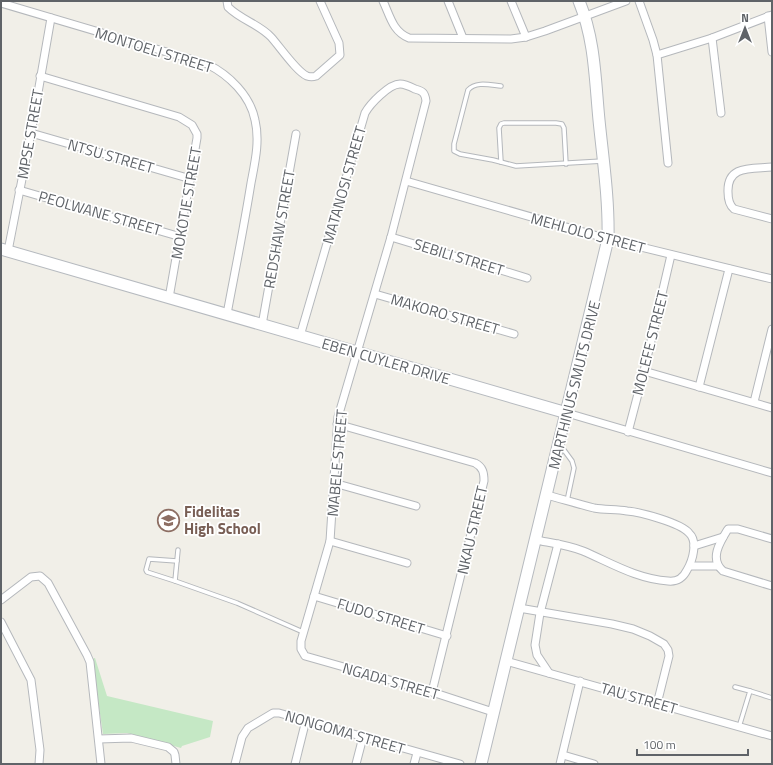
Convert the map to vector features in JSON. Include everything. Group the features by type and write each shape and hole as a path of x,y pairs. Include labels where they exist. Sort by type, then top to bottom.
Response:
{"street":[{"path":"227,1 228,7 232,12 261,28 272,38 298,68 307,76 312,77 316,76 340,55 339,43 320,1"},
{"path":"383,1 396,29 403,36 416,38 511,39 545,32 626,1"},
{"path":"448,1 463,38"},
{"path":"511,1 526,36"},
{"name":"MARTHINUS SMUTS DRIVE","path":"481,764 608,239 609,222 595,66 589,31 579,1"},
{"path":"639,1 657,55 668,163"},
{"name":"MONTOELI STREET","path":"1,2 207,64 218,69 235,83 248,102 255,119 257,147 227,314"},
{"path":"657,55 712,38 770,16 772,52"},
{"name":"MPSE STREET","path":"4,250 31,133 51,18"},
{"path":"712,38 721,113"},
{"name":"MOKOTJE STREET","path":"40,76 180,117 188,121 195,129 197,138 191,179 169,298"},
{"name":"MATANOSI STREET","path":"300,336 365,113 371,104 386,90 392,86 400,84 424,92 426,101"},
{"name":"MABELE STREET","path":"301,640 330,541 337,424 356,353 391,237 426,101"},
{"name":"NTSU STREET","path":"31,133 191,179"},
{"name":"REDSHAW STREET","path":"262,325 296,134"},
{"path":"772,167 736,172 729,179 728,194 730,205 734,209 772,220"},
{"name":"MEHLOLO STREET","path":"406,181 608,239 772,279"},
{"name":"PEOLWANE STREET","path":"19,190 181,237"},
{"name":"SEBILI STREET","path":"391,237 527,278"},
{"name":"EBEN CUYLER DRIVE","path":"4,250 772,473"},
{"name":"MOLEFE STREET","path":"628,432 671,255"},
{"path":"699,387 729,269"},
{"name":"MAKORO STREET","path":"375,294 514,334"},
{"path":"754,402 772,329"},
{"path":"644,371 772,408"},
{"name":"NKAU STREET","path":"337,424 475,463 482,469 484,474 484,481 432,692"},
{"path":"334,483 416,506"},
{"path":"536,540 576,549 617,568 650,578 668,581 677,580 684,576 690,566 694,540 691,535 679,526 639,513 594,508 546,495"},
{"path":"717,566 716,553 728,529 733,528 772,539"},
{"path":"694,546 723,537"},
{"path":"330,541 406,563"},
{"path":"549,673 537,655 535,645 540,612 558,544"},
{"path":"690,566 717,566 727,573 772,586"},
{"path":"1,600 31,577 40,576 48,583 88,655 99,739 100,764"},
{"name":"FUDO STREET","path":"314,596 447,636"},
{"path":"519,608 633,629 664,644 668,650 669,656 657,704"},
{"path":"1,622 31,680 40,750 39,764"},
{"name":"NGADA STREET","path":"301,640 301,649 305,656 432,692 494,712"},
{"name":"TAU STREET","path":"506,661 772,736"},
{"path":"560,764 580,681"},
{"name":"NONGOMA STREET","path":"235,764 244,732 251,726 276,713 283,713 417,753 460,764"},
{"path":"295,764 306,720"},
{"path":"99,739 124,737 168,747 176,755 176,764"},
{"path":"356,764 363,737"},
{"path":"414,764 417,753"},
{"path":"563,755 594,764"}],"lane":[{"path":"501,86 478,84 472,86 468,90 454,144 454,151 460,154 516,166 604,161"},
{"path":"501,162 499,128 501,124 556,123 562,124 564,128 566,164"},
{"path":"559,444 572,461 574,468 566,501"},
{"path":"175,581 178,550"},
{"path":"177,561 149,559 146,569 147,572 237,603 303,632"},
{"path":"735,686 772,698"},
{"path":"739,727 750,691"}],"green space":[{"path":"95,658 107,696 213,721 210,737 182,746 181,748 127,733 103,734 92,659"}],"place":[{"name":"Fidelitas High School","path":"168,520"}]}
